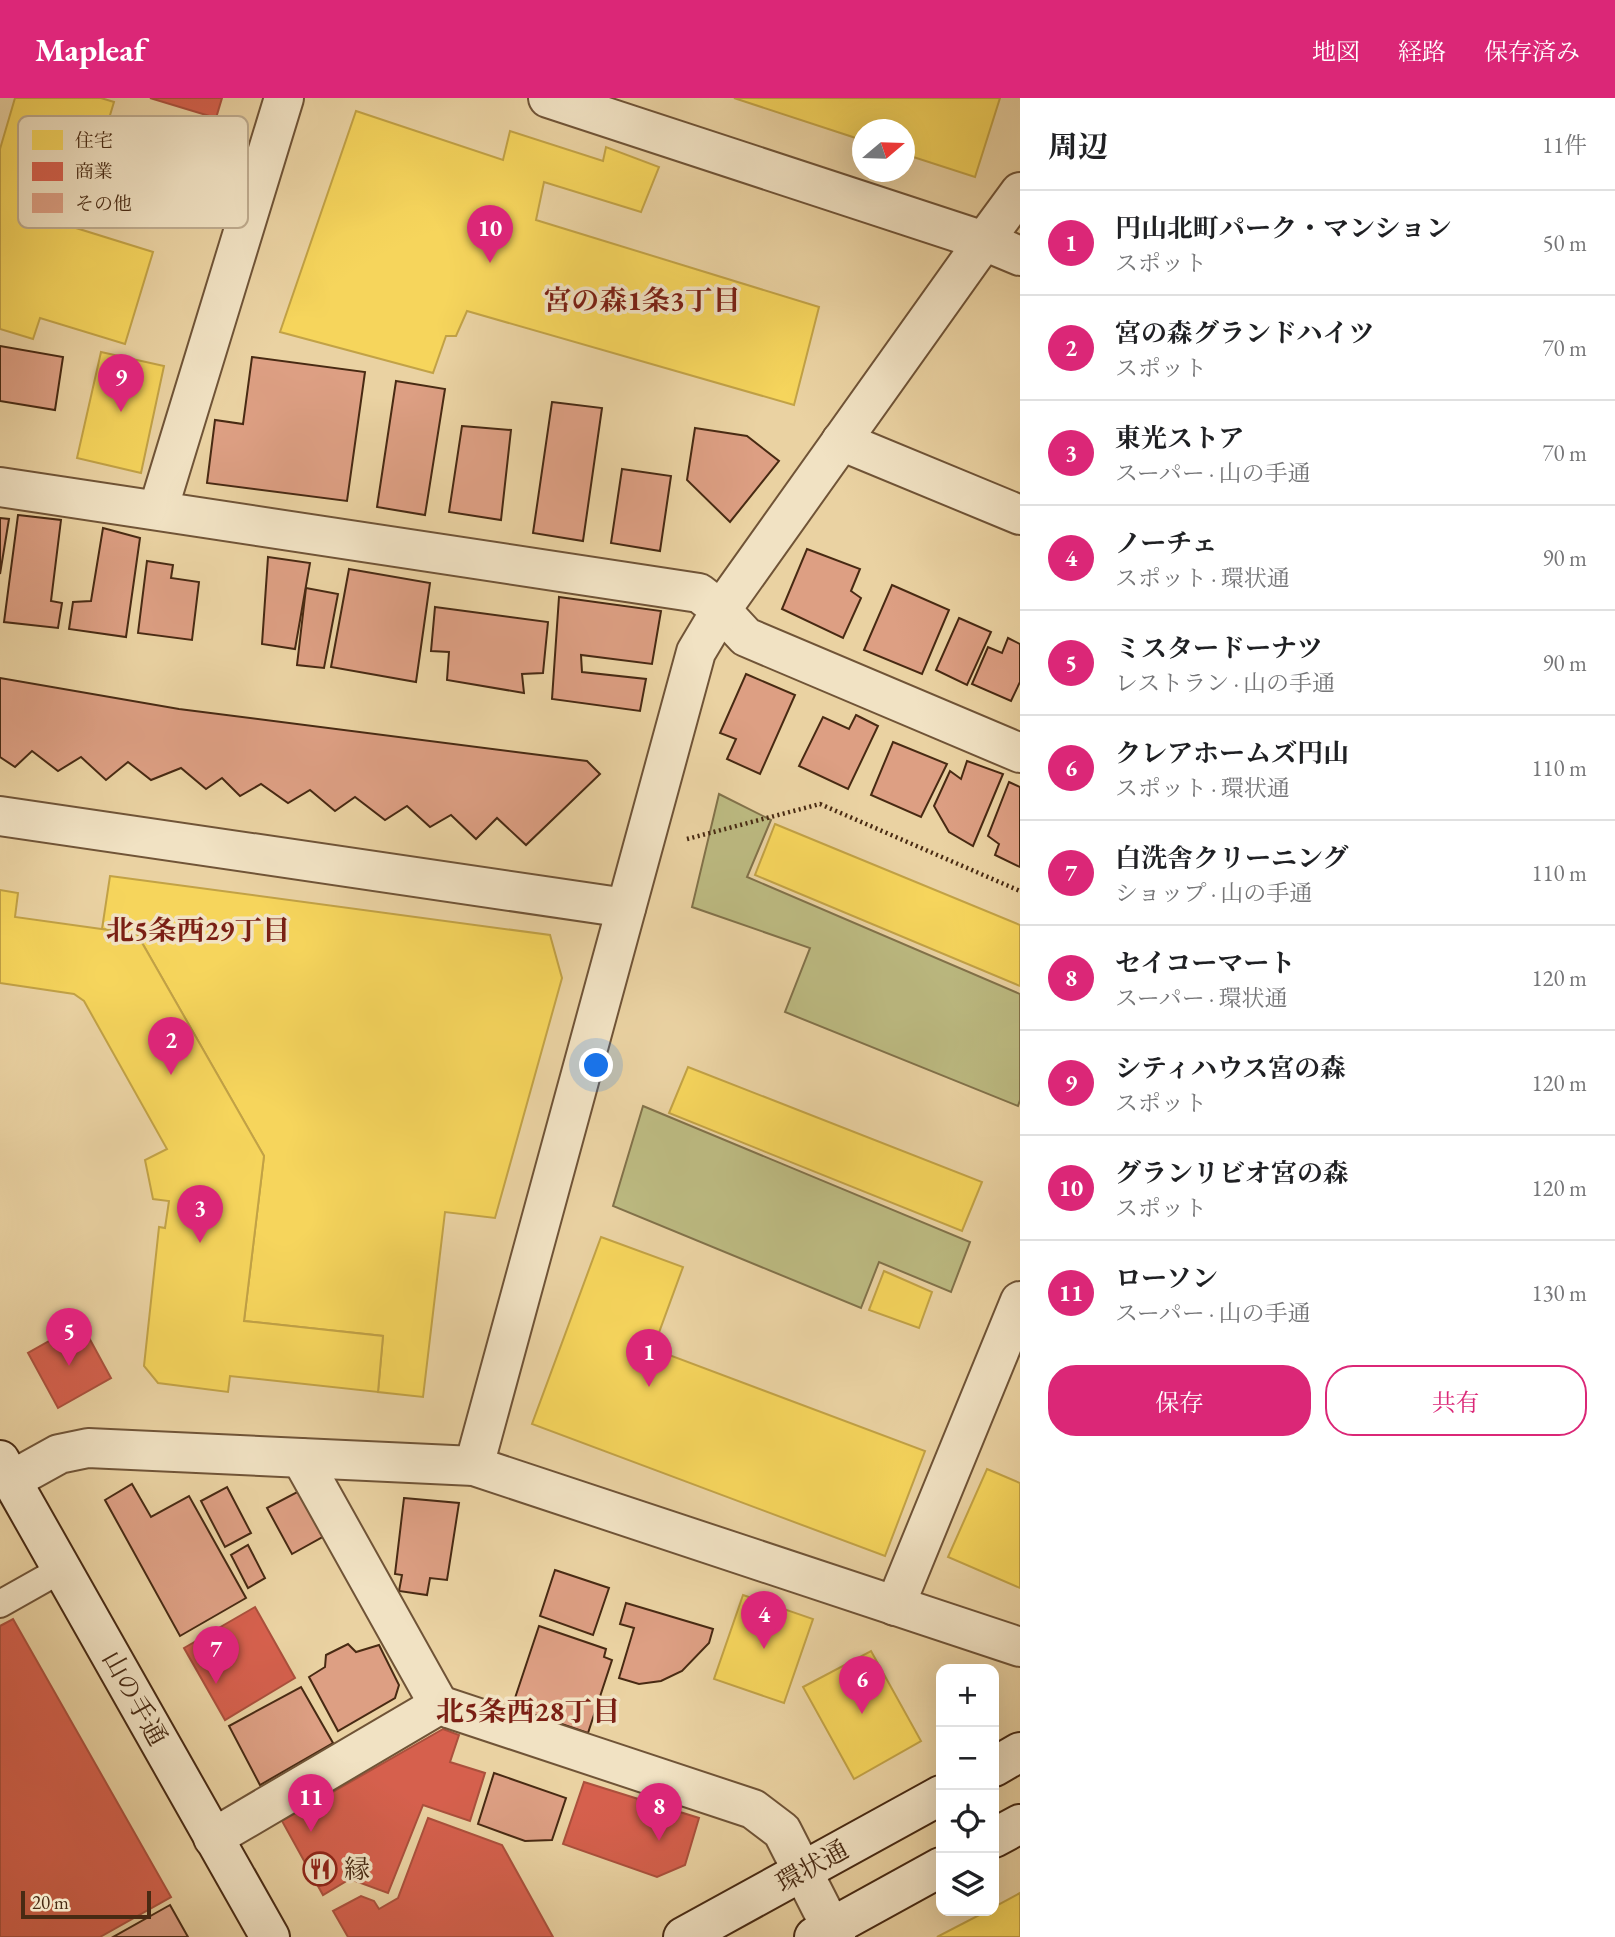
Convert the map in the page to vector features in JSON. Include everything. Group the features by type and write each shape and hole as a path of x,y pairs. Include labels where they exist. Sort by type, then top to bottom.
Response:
{"street":[{"path":"248,218 285,98"},
{"path":"548,98 984,241 1020,256"},
{"path":"474,1466 696,652 721,610 1020,192"},
{"path":"158,510 245,228"},
{"path":"841,441 1020,515"},
{"path":"0,487 699,593 721,610 746,637 1020,753"},
{"path":"0,816 626,908"},
{"path":"895,1606 1020,1301"},
{"path":"6,1470 88,1448 474,1466 1020,1647"},
{"path":"301,1458 439,1706 753,1809 782,1831 803,1870 827,1934 936,1870"},
{"name":"山の手通","path":"6,1470 270,1937"},
{"path":"213,1838 439,1706"},
{"path":"999,1764 1020,1752"},
{"name":"環状通","path":"683,1937 936,1798"},
{"path":"999,1835 1020,1824"}],"lane":[{"path":"0,1604 62,1569"}],"path":[{"path":"682,841 820,804 1020,891"}],"shaded area":[{"path":"719,794 771,820 747,877 1020,994 1018,1106 785,1012 810,948 692,907"},
{"path":"643,1106 970,1242 951,1292 879,1262 861,1308 613,1206"}],"building: 住宅":[{"path":"15,98 101,98 114,102 110,116 18,116 18,228 76,228 153,252 125,344 40,318 33,339 0,329 0,149"},
{"path":"734,98 1000,98 975,177 915,158 915,119 852,119 852,137"},
{"path":"356,111 503,160 510,131 603,161 606,147 659,167 641,212 544,182 536,220 819,307 794,405 467,311 456,336 446,336 433,373 280,332"},
{"path":"101,352 164,366 141,473 77,458"},
{"path":"775,824 1020,925 1020,986 755,875"},
{"path":"110,876 550,935 562,978 495,1218 445,1212 423,1397 378,1392 383,1336 244,1321 264,1156 137,934 102,929"},
{"path":"0,890 18,893 15,917 137,934 264,1156 244,1321 383,1336 378,1392 230,1376 228,1392 158,1383 144,1366 159,1227 165,1228 169,1201 153,1199 145,1160 167,1149 84,1001 74,994 0,983"},
{"path":"688,1067 982,1182 962,1231 669,1113"},
{"path":"601,1237 683,1267 653,1349 925,1451 885,1556 532,1424"},
{"path":"884,1271 932,1292 919,1328 869,1310"},
{"path":"987,1469 1020,1483 1020,1588 948,1557"},
{"path":"743,1595 813,1619 784,1703 714,1679"},
{"path":"871,1651 921,1741 854,1779 803,1687"},
{"path":"1020,1893 1020,1937 937,1937 977,1916 999,1916 999,1904"}],"building: 商業":[{"path":"150,98 222,98 217,116"},
{"path":"81,1323 111,1378 58,1408 28,1353"},
{"path":"255,1607 295,1678 225,1720 184,1648"},
{"path":"13,1619 171,1897 100,1937 0,1937 0,1626"},
{"path":"443,1729 459,1735 450,1762 485,1773 470,1821 423,1805 388,1893 350,1879 323,1895 282,1821"},
{"path":"584,1782 699,1818 685,1865 657,1877 563,1844"},
{"path":"428,1818 502,1845 553,1937 348,1937 333,1911 361,1896 374,1901 379,1909 398,1898"}],"building: その他":[{"path":"0,346 63,357 55,410 0,401"},
{"path":"252,357 365,372 347,501 207,483 215,420 243,424"},
{"path":"396,381 445,389 425,515 377,507"},
{"path":"552,402 602,408 583,541 533,533"},
{"path":"462,426 511,430 501,520 449,512"},
{"path":"695,428 747,436 779,461 730,522 687,480"},
{"path":"622,469 671,476 660,551 611,543"},
{"path":"18,515 61,520 51,601 62,603 58,628 4,622"},
{"path":"0,518 9,519 0,574"},
{"path":"103,528 140,538 126,637 69,629 73,602 91,601"},
{"path":"807,549 860,569 851,591 861,598 843,638 782,609"},
{"path":"268,557 310,563 295,649 262,644"},
{"path":"147,561 173,565 171,578 199,582 192,640 138,633"},
{"path":"349,569 430,583 416,682 331,667"},
{"path":"892,585 949,610 922,674 864,650"},
{"path":"306,588 338,594 324,668 297,665"},
{"path":"559,597 661,611 652,664 581,655 582,672 646,679 640,711 552,699"},
{"path":"435,607 548,622 543,673 522,674 524,693 447,680 449,652 431,651"},
{"path":"959,618 991,632 967,685 936,670"},
{"path":"1008,638 1020,644 1020,682 1011,701 972,684 988,647 1002,653"},
{"path":"746,674 795,695 760,774 727,759 736,739 720,733"},
{"path":"0,678 179,709 587,761 600,774 526,845 497,818 476,839 451,815 430,827 407,806 385,820 355,797 335,811 310,790 288,803 261,784 240,796 222,778 206,789 181,768 151,780 128,762 106,780 81,757 58,771 32,751 15,767 0,757"},
{"path":"856,715 878,726 848,789 799,766 823,717 849,729"},
{"path":"893,742 947,764 921,817 871,795"},
{"path":"967,761 1003,774 973,846 949,832 934,806 950,771 961,779"},
{"path":"1009,782 1020,787 1020,867 995,855 999,844 988,836"},
{"path":"132,1484 151,1517 189,1496 246,1598 180,1636 105,1500"},
{"path":"227,1487 251,1533 225,1547 201,1501"},
{"path":"301,1490 326,1535 292,1554 267,1508"},
{"path":"404,1498 459,1503 447,1580 430,1578 427,1595 399,1591 402,1575 395,1574"},
{"path":"248,1545 265,1578 248,1588 231,1555"},
{"path":"555,1570 609,1588 593,1635 540,1616"},
{"path":"626,1603 713,1629 709,1643 682,1671 661,1681 639,1684 619,1678 634,1628 620,1624"},
{"path":"539,1626 606,1649 604,1657 612,1660 588,1733 512,1707"},
{"path":"348,1644 356,1652 379,1645 399,1685 395,1698 338,1731 309,1677 325,1667 326,1655"},
{"path":"301,1687 333,1743 260,1785 229,1726"},
{"path":"494,1773 566,1798 552,1840 525,1841 478,1824"},
{"path":"170,1905 188,1937 113,1937"}],"place":[{"name":"グランリビオ宮の森","path":"490,263"},
{"name":"シティハウス宮の森","path":"121,412"},
{"name":"宮の森グランドハイツ","path":"171,1075"},
{"name":"東光ストア","path":"200,1243"},
{"name":"ミスタードーナツ","path":"69,1366"},
{"name":"円山北町パーク・マンション","path":"649,1387"},
{"name":"ノーチェ","path":"764,1649"},
{"name":"白洗舎クリーニング","path":"216,1684"},
{"name":"クレアホームズ円山","path":"862,1714"},
{"name":"ローソン","path":"311,1832"},
{"name":"セイコーマート","path":"659,1841"},
{"name":"縁","path":"320,1869"}],"district":[{"name":"宮の森1条3丁目","path":"642,300"},
{"name":"北5条西29丁目","path":"198,930"},
{"name":"北5条西28丁目","path":"528,1711"}]}
